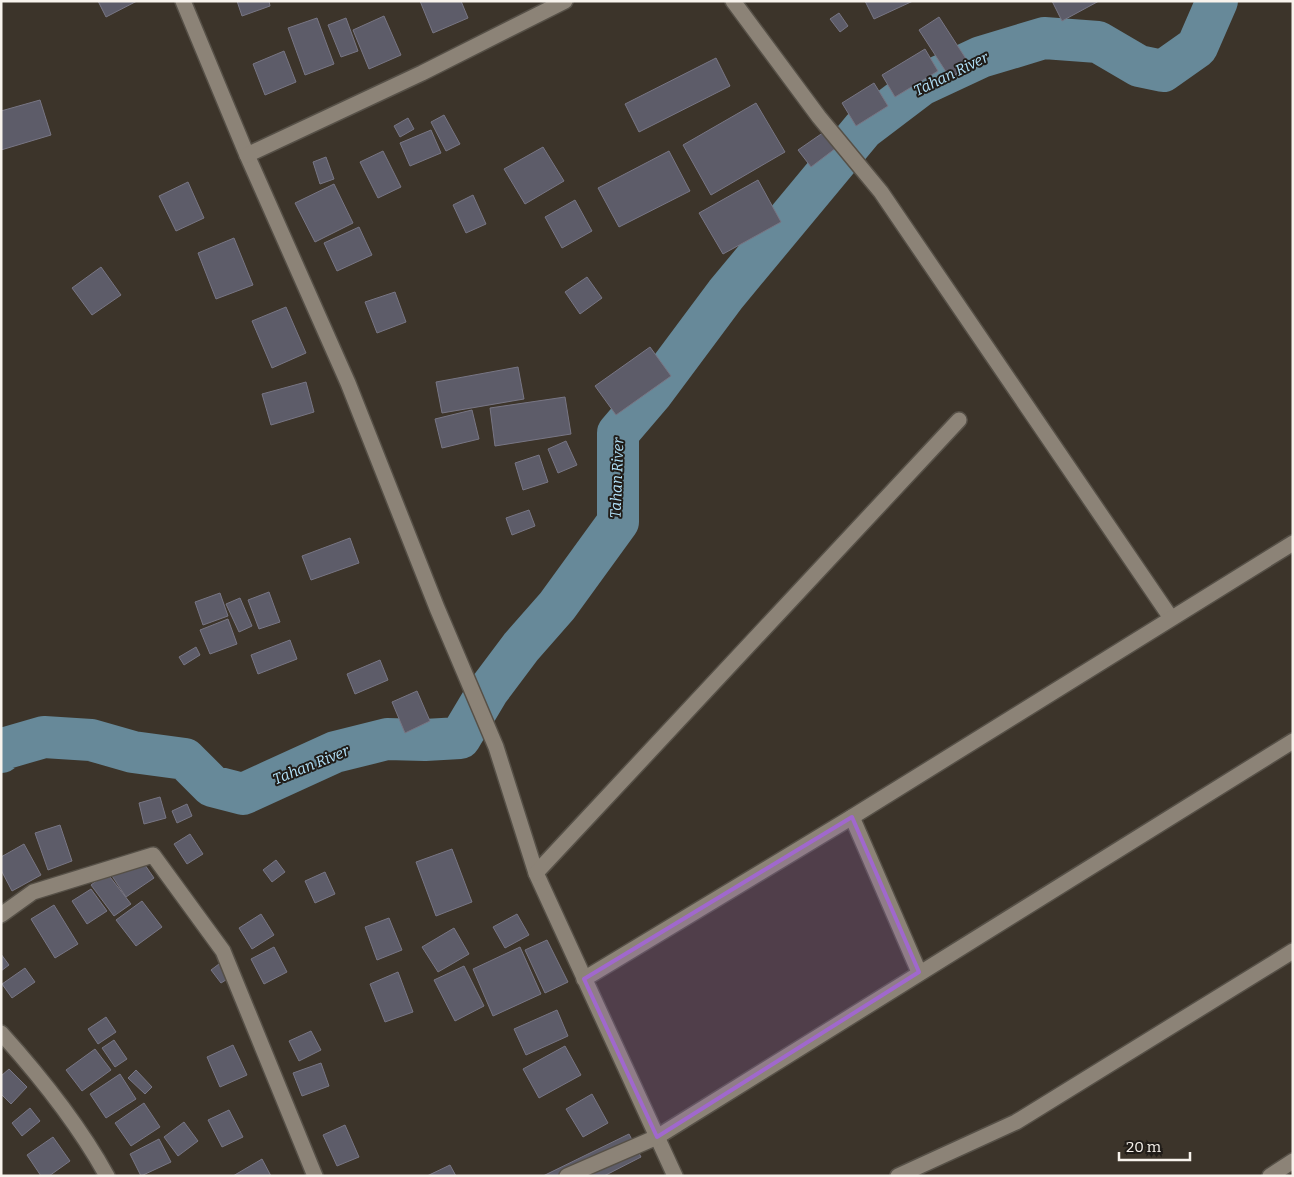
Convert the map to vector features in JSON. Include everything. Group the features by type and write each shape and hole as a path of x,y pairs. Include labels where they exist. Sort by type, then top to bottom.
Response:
{"street":[{"path":"183,1 348,383 437,608 496,747 536,873 675,1176"},
{"path":"248,155 422,73 565,1"},
{"path":"733,1 819,117 882,192 1171,618"},
{"path":"536,873 958,420"},
{"path":"584,979 852,817 1293,543"},
{"path":"568,1176 657,1137 1293,740"},
{"path":"852,817 919,972"},
{"path":"1,915 33,892 154,855 223,951 316,1176"},
{"path":"898,1176 1016,1122 1293,951"},
{"path":"1,1032 94,1152 107,1176"},
{"path":"1270,1176 1293,1161"}],"highlighted area":[{"path":"852,817 919,972 657,1137 584,979"}],"building":[{"path":"98,1 137,1 106,17"},
{"path":"237,1 269,1 270,6 242,16"},
{"path":"420,1 461,1 468,18 433,33"},
{"path":"865,1 913,1 874,19"},
{"path":"1052,1 1099,1 1062,21"},
{"path":"839,13 848,26 840,32 830,19"},
{"path":"384,16 401,55 369,69 353,30"},
{"path":"939,17 970,65 950,78 919,30"},
{"path":"317,18 334,64 305,75 288,28"},
{"path":"346,18 358,51 341,57 328,25"},
{"path":"925,49 938,71 895,97 882,75"},
{"path":"284,51 296,82 265,95 253,64"},
{"path":"716,58 730,86 639,132 625,104"},
{"path":"874,83 888,106 856,126 842,103"},
{"path":"40,100 51,135 1,150 1,111"},
{"path":"756,103 785,152 711,195 683,145"},
{"path":"444,115 460,144 446,151 431,122"},
{"path":"408,118 414,129 400,137 394,126"},
{"path":"431,130 441,153 410,166 400,143"},
{"path":"824,132 836,148 811,167 798,150"},
{"path":"543,147 564,181 525,204 504,169"},
{"path":"383,151 401,187 378,198 360,162"},
{"path":"669,151 690,191 619,227 598,188"},
{"path":"326,157 334,179 320,184 313,162"},
{"path":"758,180 781,222 723,254 699,213"},
{"path":"188,182 204,218 176,231 159,196"},
{"path":"334,184 353,223 315,242 295,203"},
{"path":"473,195 486,224 466,233 453,205"},
{"path":"575,200 592,231 562,248 545,217"},
{"path":"359,227 372,255 337,271 324,243"},
{"path":"234,238 253,285 216,299 198,253"},
{"path":"101,267 121,295 92,315 72,288"},
{"path":"587,277 602,298 580,314 565,292"},
{"path":"395,292 406,322 377,333 365,302"},
{"path":"286,307 306,353 272,368 252,321"},
{"path":"650,347 671,376 616,415 595,386"},
{"path":"518,367 524,399 442,413 436,382"},
{"path":"306,382 314,412 271,425 262,394"},
{"path":"565,397 571,434 495,446 490,408"},
{"path":"472,410 479,439 442,448 435,419"},
{"path":"566,441 577,465 558,473 548,449"},
{"path":"539,455 548,482 523,490 515,463"},
{"path":"529,510 535,526 512,535 506,518"},
{"path":"350,538 359,563 311,580 302,556"},
{"path":"269,592 280,622 259,629 248,600"},
{"path":"220,593 228,616 203,625 195,602"},
{"path":"240,598 252,626 239,632 226,604"},
{"path":"228,619 237,644 210,654 200,630"},
{"path":"290,640 297,659 258,674 251,655"},
{"path":"196,647 200,655 184,665 179,657"},
{"path":"380,660 388,680 355,694 347,674"},
{"path":"417,691 430,721 405,733 392,702"},
{"path":"160,797 166,818 144,824 139,803"},
{"path":"187,804 192,816 177,823 172,811"},
{"path":"60,825 72,861 48,870 35,833"},
{"path":"190,834 203,854 187,864 174,844"},
{"path":"24,844 41,875 12,891 1,870 1,857"},
{"path":"452,849 472,902 436,916 416,862"},
{"path":"138,855 154,878 126,897 110,873"},
{"path":"276,860 285,872 272,882 263,870"},
{"path":"325,872 335,894 315,903 305,881"},
{"path":"107,873 131,904 114,916 91,885"},
{"path":"91,889 107,911 87,924 72,901"},
{"path":"142,901 162,927 136,946 116,920"},
{"path":"54,905 78,944 55,958 31,919"},
{"path":"261,914 274,935 252,949 239,928"},
{"path":"517,914 529,935 505,948 493,927"},
{"path":"389,918 402,950 377,960 365,927"},
{"path":"454,928 469,954 438,972 422,947"},
{"path":"547,940 568,982 545,993 525,950"},
{"path":"274,947 287,972 264,984 251,959"},
{"path":"520,947 541,994 493,1016 473,969"},
{"path":"1,954 9,965 1,971"},
{"path":"219,964 229,978 221,983 211,970"},
{"path":"464,966 484,1006 455,1021 434,980"},
{"path":"25,968 35,982 12,998 2,984"},
{"path":"398,972 413,1012 385,1022 370,984"},
{"path":"557,1010 568,1036 526,1055 514,1029"},
{"path":"106,1017 116,1032 98,1044 88,1029"},
{"path":"311,1031 321,1050 299,1061 289,1041"},
{"path":"114,1040 127,1059 115,1067 102,1048"},
{"path":"233,1045 247,1075 220,1087 207,1057"},
{"path":"565,1046 581,1075 539,1098 523,1069"},
{"path":"95,1049 111,1070 82,1091 66,1070"},
{"path":"321,1063 329,1086 302,1096 293,1073"},
{"path":"9,1069 27,1087 11,1104 1,1094 1,1076"},
{"path":"136,1070 152,1087 145,1094 128,1078"},
{"path":"120,1074 136,1099 106,1118 90,1094"},
{"path":"592,1094 608,1123 583,1137 566,1109"},
{"path":"144,1103 160,1127 131,1146 115,1123"},
{"path":"30,1108 40,1121 22,1136 12,1123"},
{"path":"229,1110 243,1137 222,1147 208,1120"},
{"path":"184,1122 198,1141 178,1156 164,1137"},
{"path":"345,1125 359,1157 337,1166 323,1135"},
{"path":"629,1134 641,1157 604,1176 543,1176"},
{"path":"53,1137 70,1161 49,1176 41,1176 27,1155"},
{"path":"159,1139 171,1162 141,1176 130,1154"},
{"path":"262,1159 271,1176 233,1176"},
{"path":"450,1165 456,1176 427,1176"}],"waterway":[{"name":"Tahan River","path":"1,752 6,748 44,737 91,740 133,752 185,759 212,786 243,794 335,752 387,739 425,740 460,738 488,691 521,647 557,606 618,522 618,433 653,392 726,294 863,129 921,85 981,57 1044,38 1098,42 1139,66 1163,71 1197,47 1217,1"}]}
